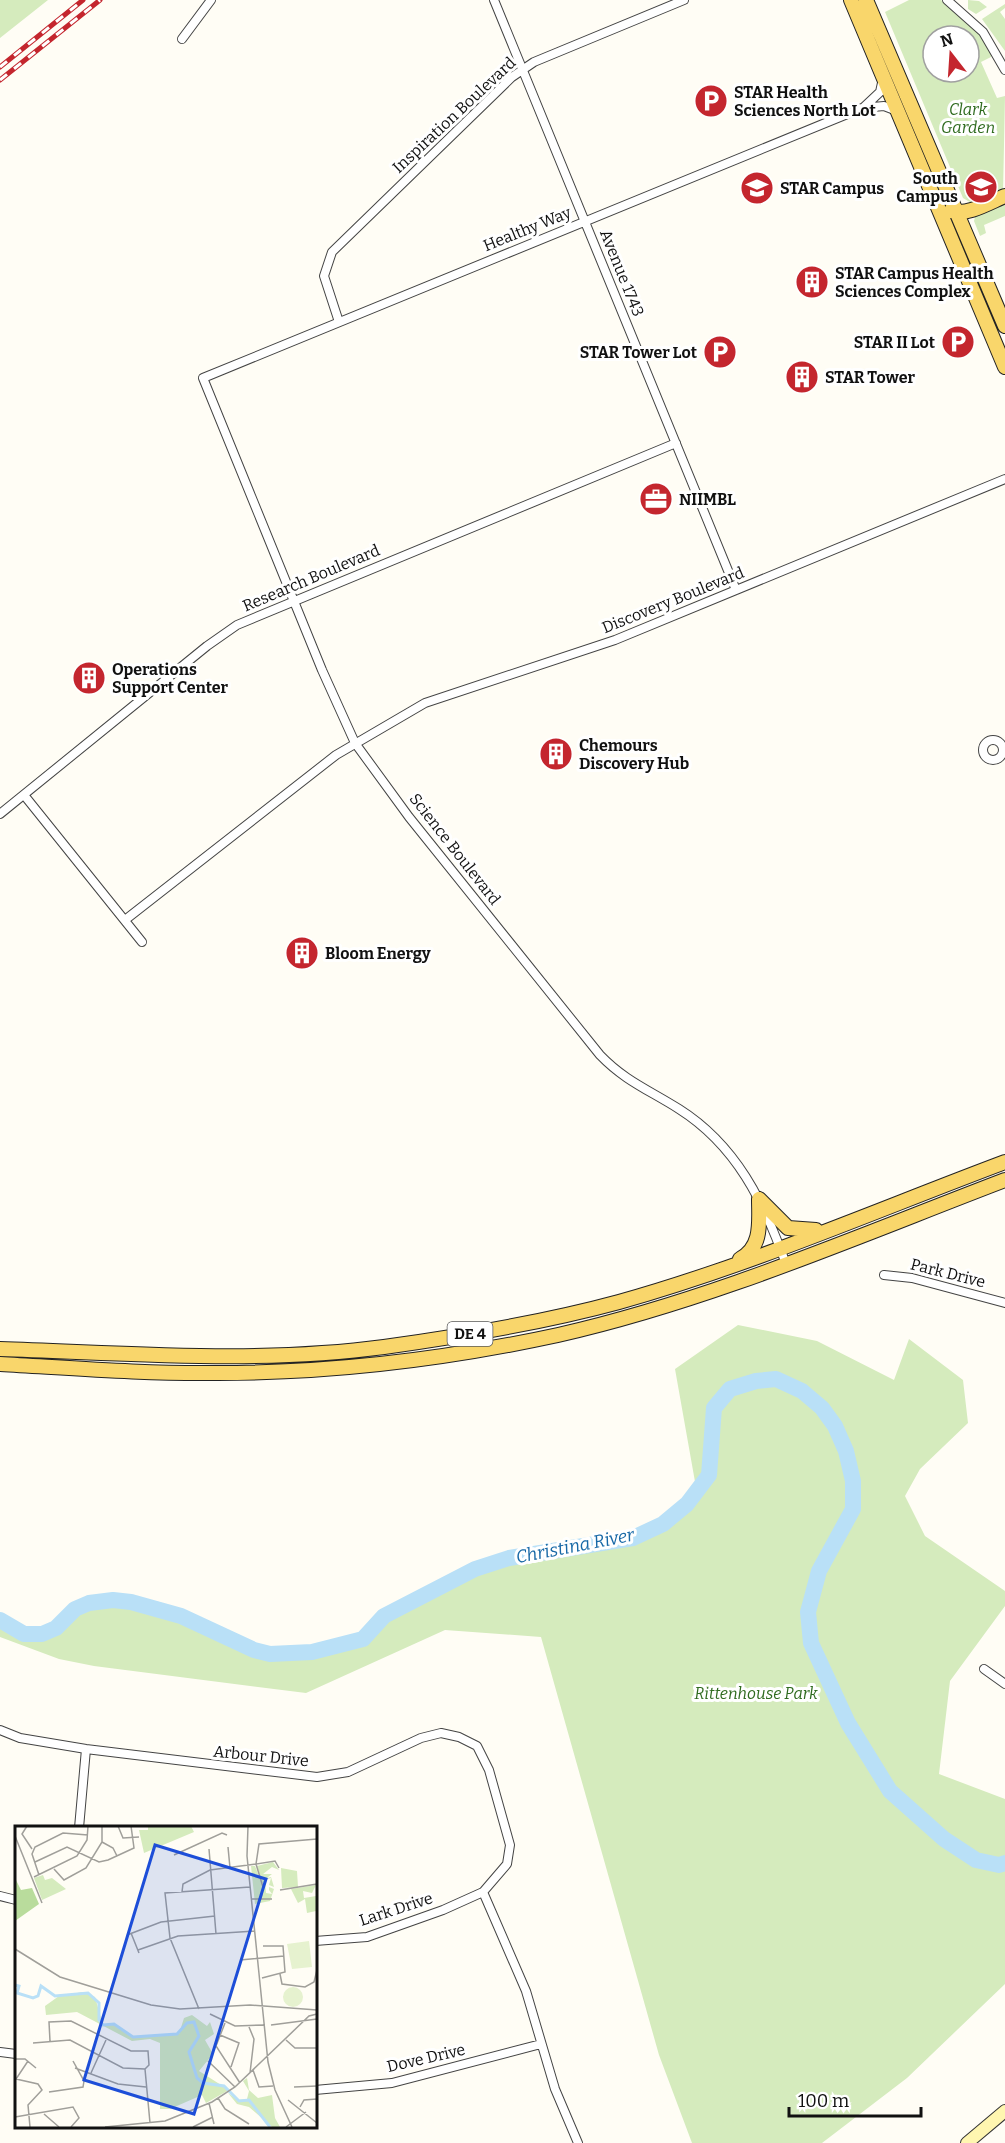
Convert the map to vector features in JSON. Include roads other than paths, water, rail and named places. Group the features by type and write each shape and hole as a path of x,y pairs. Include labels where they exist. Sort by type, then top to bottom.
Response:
{"main road":[{"path":"851,0 1005,367"},
{"path":"866,0 1005,326"},
{"path":"938,207 958,213 1005,196"},
{"name":"DE 4","path":"0,1349 216,1356 312,1353 383,1347 482,1332 619,1302 839,1227 1005,1162"},
{"name":"DE 4","path":"0,1364 216,1373 322,1369 416,1360 528,1341 595,1326 689,1298 786,1264 1005,1180"},
{"path":"759,1199 788,1228 814,1231 839,1227"},
{"path":"717,1270 748,1255 756,1244 759,1199"}],"street":[{"path":"182,39 210,0"},
{"name":"Avenue 1743","path":"494,0 736,590"},
{"path":"947,0 983,32 1005,70"},
{"name":"Inspiration Boulevard","path":"339,322 324,276 332,252 522,69 680,1"},
{"name":"Healthy Way","path":"862,108 880,91 883,74"},
{"name":"Healthy Way","path":"203,378 862,108 884,106 898,111"},
{"name":"Science Boulevard","path":"203,378 355,743 409,817 600,1054 632,1083 678,1108 715,1136 740,1166 759,1199 786,1264"},
{"name":"Research Boulevard","path":"0,814 220,637 253,617 676,443"},
{"name":"Discovery Boulevard","path":"125,920 355,743 425,703 591,649 1004,480"},
{"path":"24,795 142,942"},
{"name":"Park Drive","path":"884,1275 912,1278 1005,1303"},
{"path":"984,1669 1005,1684"},
{"name":"Arbour Drive","path":"0,1730 20,1738 86,1749 317,1777 348,1772 421,1738 441,1733 459,1737 477,1746 489,1770 510,1845 507,1864 483,1892"},
{"path":"79,1826 86,1749"},
{"path":"483,1892 526,1990 555,2089 578,2143"},
{"name":"Lark Drive","path":"316,1941 367,1936 443,1910 483,1892"},
{"path":"0,1896 15,1900"},
{"name":"Dove Drive","path":"316,2090 392,2083 541,2044"},
{"path":"0,2052 15,2054"},
{"path":"967,2143 1005,2110"}],"waterway":[{"name":"Christina River","path":"0,1620 24,1634 42,1634 56,1628 75,1609 89,1603 113,1600 131,1602 181,1616 254,1650 270,1654 312,1652 363,1639 384,1616 475,1569 509,1558 633,1538 663,1524 687,1504 709,1475 714,1408 730,1389 756,1381 776,1379 802,1391 822,1408 835,1426 846,1451 853,1481 853,1509 819,1571 808,1612 811,1643 848,1723 890,1791 944,1839 976,1860 999,1865 1005,1863"}],"railway":[{"path":"0,67 83,0"},
{"path":"0,80 100,0"}],"place":[{"name":"STAR Health Sciences North Lot","path":"711,101"},
{"name":"South Campus","path":"981,187"},
{"name":"STAR Campus","path":"757,188"},
{"name":"STAR Campus Health Sciences Complex","path":"812,282"},
{"name":"STAR II Lot","path":"958,342"},
{"name":"STAR Tower Lot","path":"720,352"},
{"name":"STAR Tower","path":"802,377"},
{"name":"NIIMBL","path":"656,499"},
{"name":"Operations Support Center","path":"89,678"},
{"name":"Chemours Discovery Hub","path":"556,754"},
{"name":"Bloom Energy","path":"302,953"}],"park label":[{"name":"Clark Garden","path":"968,118"},
{"name":"Rittenhouse Park","path":"756,1693"}]}
